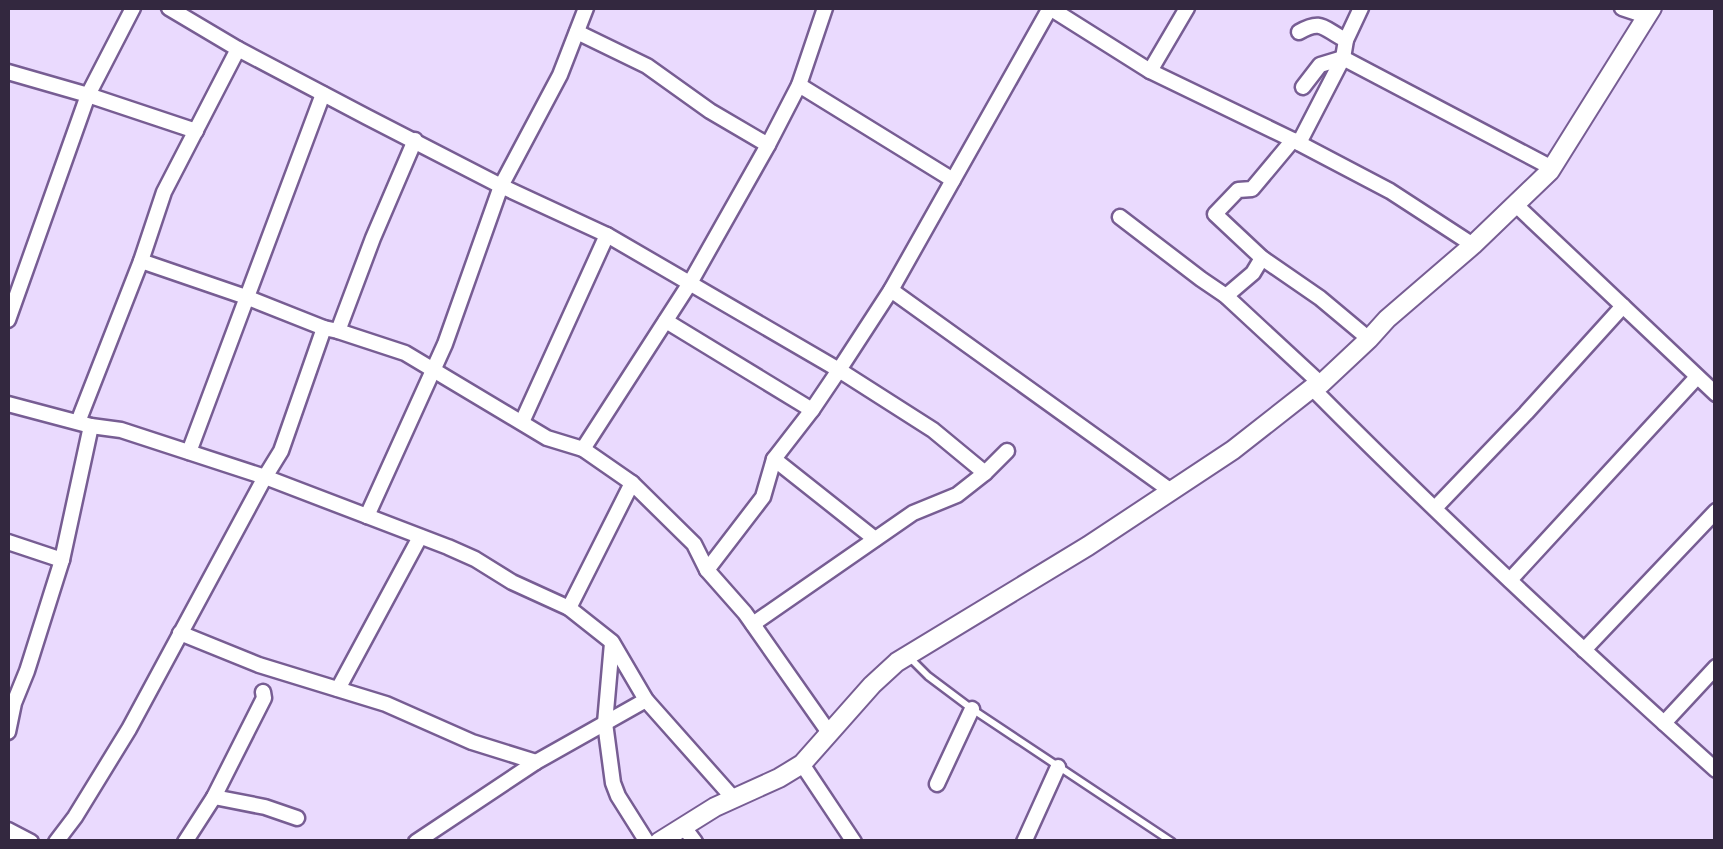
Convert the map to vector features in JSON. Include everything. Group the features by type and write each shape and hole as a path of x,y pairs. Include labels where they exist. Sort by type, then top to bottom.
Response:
{"street":[{"path":"8,320 88,94 133,8"},
{"path":"169,8 190,13 238,49 500,186 607,234 839,370 932,430 985,473"},
{"path":"366,516 434,369 500,186 560,75 586,8"},
{"path":"583,449 690,283 768,145 799,86 826,8"},
{"path":"707,570 763,497 774,459 812,410 891,290 1050,8 1150,71 1390,191 1473,245"},
{"path":"1150,71 1187,8"},
{"path":"1361,8 1342,58 1296,141 1252,189 1238,190 1215,214 1262,258 1320,298 1369,339"},
{"path":"659,842 715,806 802,764 872,684 908,656 1058,565 1233,450 1316,386 1552,168 1649,12 1622,8"},
{"path":"1299,32 1312,24 1321,24 1346,40"},
{"path":"577,32 647,66 710,111 768,145"},
{"path":"8,732 11,701 28,671 62,560 84,424 164,192 238,49"},
{"path":"1303,87 1320,65 1342,58 1552,168"},
{"path":"8,72 196,131"},
{"path":"799,86 953,180"},
{"path":"188,452 323,94"},
{"path":"56,842 129,729 281,451 415,140"},
{"path":"1516,205 1716,394"},
{"path":"1120,217 1226,296 1435,508 1716,770"},
{"path":"522,422 607,234"},
{"path":"1226,296 1253,273 1262,258"},
{"path":"141,261 404,352 547,438 583,449 632,483 694,544 707,570 753,624 830,734"},
{"path":"891,290 1171,491"},
{"path":"1435,508 1623,306"},
{"path":"666,322 812,410"},
{"path":"1510,580 1698,376"},
{"path":"8,404 120,430 265,477 475,559 512,582 569,608 612,642 646,700 734,799"},
{"path":"753,624 914,513 956,495 1008,451"},
{"path":"774,459 876,539"},
{"path":"569,608 632,483"},
{"path":"1584,650 1716,511"},
{"path":"338,689 420,537"},
{"path":"8,542 62,560"},
{"path":"180,633 258,666 386,704 472,742 536,762"},
{"path":"612,642 605,723 613,783 647,842"},
{"path":"1664,724 1714,673"},
{"path":"185,842 214,796 264,692"},
{"path":"416,842 536,762 646,700"},
{"path":"937,784 972,709"},
{"path":"584,735 608,743"},
{"path":"802,764 854,842"},
{"path":"1024,842 1058,767"},
{"path":"214,796 297,818"},
{"path":"683,826 695,842"},
{"path":"8,830 31,842"}],"lane":[{"path":"908,656 972,709 1172,842"}]}
